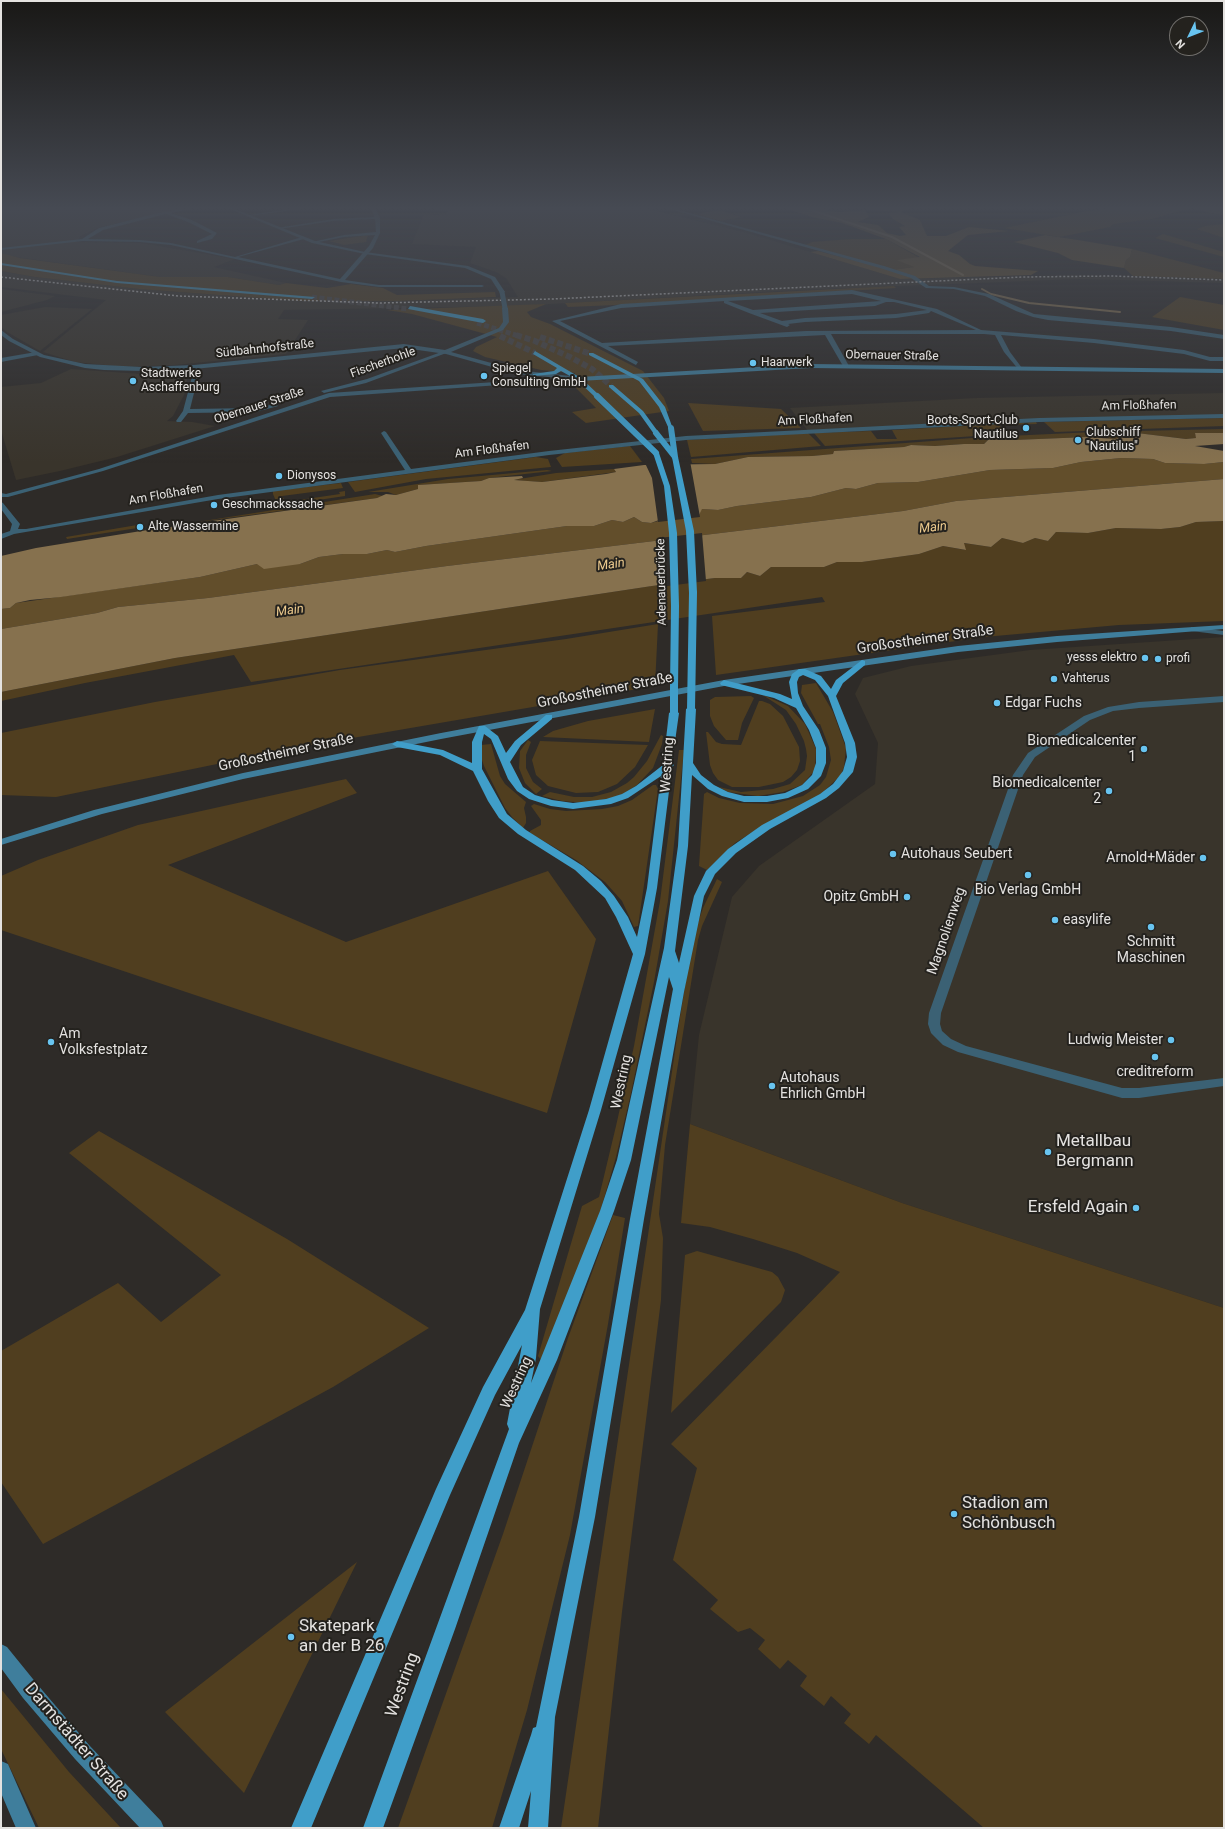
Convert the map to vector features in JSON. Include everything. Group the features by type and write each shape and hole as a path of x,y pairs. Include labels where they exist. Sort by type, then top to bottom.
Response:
{"highway":[{"path":"241,292 312,297"},
{"path":"408,309 483,321"},
{"path":"408,309 477,323"},
{"path":"408,309 463,324"},
{"path":"535,353 579,379 656,453"},
{"path":"591,354 636,376 644,382 662,407 671,428 675,457"},
{"path":"534,375 556,372 562,368"},
{"path":"611,386 641,412 675,457"},
{"name":"Adenauerbrücke","path":"629,402 648,434 667,486 673,533 675,606 674,713"},
{"name":"Westring","path":"373,1828 446,1629 511,1443 549,1360 607,1211 624,1160 670,948 683,846 691,709 693,594 690,531 675,457"},
{"path":"832,696 839,682 862,663"},
{"path":"509,1828 546,1717 587,1517 637,1219 678,992 699,896 709,875 732,851 749,838 823,796 836,786 848,772 852,757 850,743 832,696 818,678 802,671 795,676 793,682 799,706 814,730 821,748 821,763 816,776 804,787 788,794 767,799 744,799 725,794 710,787 698,777 688,763"},
{"path":"724,683 777,696 799,706"},
{"name":"Westring","path":"511,1443 528,1358 533,1309 595,1110 639,954 652,888 669,764 674,713"},
{"path":"505,762 518,743 549,717"},
{"path":"639,954 622,917 609,896 580,868 522,832 503,816 493,801 477,770 477,742 482,728 494,738 513,779 520,789 532,797 551,803 573,806 608,802 625,796 639,788 669,764"},
{"path":"397,744 443,753 477,770"},
{"path":"670,948 678,992"},
{"path":"301,1828 442,1494 489,1392 533,1309"},
{"path":"538,1828 546,1717"}],"main road":[{"name":"Obernauer Straße","path":"579,379 777,367 846,366 1224,371"},
{"name":"Großostheimer Straße","path":"1,842 98,812 243,776 397,744 549,717 724,683 958,649 1042,640 1224,627"},
{"name":"Darmstädter Straße","path":"1,1652 30,1691 82,1752 154,1828"},
{"path":"1,1771 26,1828"}],"street":[{"name":"Fischerhohle","path":"329,395 446,352 501,329 506,322 502,292"},
{"path":"636,363 555,321 621,306 847,292"},
{"path":"853,292 888,301"},
{"path":"978,292 987,294 1018,310 1048,318 1171,329 1224,337"},
{"path":"751,312 875,304 894,300 935,310 984,332"},
{"path":"722,301 806,333"},
{"path":"781,323 805,320 896,316 935,310"},
{"name":"Südbahnhofstraße","path":"1,332 36,354 60,361 104,368 142,369 194,367 404,346 446,352 505,369 534,375 560,378"},
{"path":"602,345 806,333 984,332 1033,335 1150,347 1184,352 1210,359 1224,358"},
{"path":"827,333 839,351 846,366"},
{"path":"997,333 1007,352 1019,368"},
{"path":"1,360 36,354"},
{"path":"179,421 186,411 195,377 194,367"},
{"name":"Obernauer Straße","path":"560,378 579,379"},
{"name":"Obernauer Straße","path":"186,411 256,410 279,405 347,384 370,380"},
{"name":"Obernauer Straße","path":"3,497 101,470 329,395 526,382"},
{"name":"Am Floßhafen","path":"1,537 13,532 26,531 218,497 409,471 699,437 1039,420 1224,416"},
{"path":"384,433 409,471"},
{"path":"1,504 16,524 13,532"},
{"path":"1194,629 1224,633"},
{"name":"Magnolienweg","path":"1224,699 1139,705 1111,709 1086,718 1032,755 1018,775 935,1013 934,1024 937,1033 947,1042 962,1049 1122,1093 1139,1093 1224,1082"}],"shaded area":[{"path":"1,292 27,292 55,296 47,300 1,312"},
{"path":"44,292 184,292 300,301 398,301 518,297 515,292 756,292 516,306 284,310 278,319 308,320 286,354 175,365 125,367 75,362 43,352 106,300"},
{"path":"184,292 392,292 397,295 495,292 496,297 398,301 300,301"},
{"path":"771,292 824,292 568,307 565,303"},
{"path":"1180,297 1224,305 1224,330 1152,317"},
{"path":"546,304 527,312 531,317 550,324 643,371 664,398 669,411 586,423 572,412 596,408 571,383 575,373 541,370 485,357 473,351 476,347 497,337 412,314 387,310"},
{"path":"45,307 92,309 40,351 1,327 1,315"},
{"path":"71,369 141,374 188,374 185,393 173,416 167,421 192,422 215,426 117,457 16,480 1,430 1,387 41,383"},
{"path":"1224,393 1224,416 1109,418 808,431 790,408 977,398"},
{"path":"688,403 781,409 801,428 703,431"},
{"path":"1224,418 1224,426 1055,432 1044,422"},
{"path":"1036,422 1037,424 999,425 1006,434 825,446 814,433 871,431 877,439 897,439 892,430"},
{"path":"1224,429 1224,433 1195,434 1197,438 1186,439 1137,433 1115,439 1087,437 1014,440 989,439 984,444 935,446 911,445 904,447 834,451 833,454 812,456 748,457 715,464 692,463 691,459 986,437 1095,432"},
{"path":"808,433 821,446 691,457 687,440"},
{"path":"630,446 642,462 562,467 556,458 565,453"},
{"path":"536,457 548,459 551,467 426,479 355,492 348,482"},
{"path":"1121,458 1153,459 1165,463 1204,464 1224,462 1224,479 956,501 903,511 447,566 208,598 118,607 97,613 1,629 1,609 10,608 16,603 200,577 257,564 300,564 319,557 343,554 367,554 387,550 395,552 426,546 567,526 594,526 612,520 623,522 634,517 642,522 651,523 702,509 718,510 737,506 811,497 846,488 856,489 878,483 918,482 990,470 1053,468 1081,462"},
{"path":"614,469 616,472 542,482 513,480 556,473"},
{"path":"547,470 552,471 489,478 481,481 418,485 418,489 396,495 388,492 368,492 448,479"},
{"path":"341,483 343,488 282,496 286,502 340,494 339,492 345,491 345,496 278,506 273,494 273,491"},
{"path":"375,494 383,496 191,523"},
{"path":"1224,521 1224,621 1119,625 984,637 716,675 712,616 825,602 822,597 251,682 234,655 85,683 1,701 1,692 175,658 652,586 715,578 741,578 747,572 760,576 771,567 824,567 837,562 862,562 919,554 943,546 965,550 963,543 991,547 1002,538 1023,543 1035,538 1048,541 1056,532 1088,533 1116,528 1161,529 1180,527 1196,522"},
{"path":"143,524 144,527 67,539 66,537"},
{"path":"658,624 655,686 300,747 56,797 1,795 1,733 155,702 340,670 566,639"},
{"path":"1224,637 1224,1308 902,1203 690,1124 699,1035 732,897 759,866 875,784 878,743 855,694 863,678 911,666 1030,650"},
{"path":"816,683 833,712 846,748 844,767 841,775 820,795 764,825 735,843 707,870 699,866 704,794 707,792 719,798 740,803 773,804 803,796 820,785 826,777 831,760 829,747 820,724 818,724 801,693 802,685"},
{"path":"761,694 788,706 805,724 816,749 815,770 802,785 783,792 758,796 728,792 719,787 741,792 773,789 790,784 805,770 807,756 806,749 796,724 786,710"},
{"path":"751,696 754,698 742,723 738,740 726,740 714,726 710,716 710,700 715,697"},
{"path":"759,701 770,704 783,716 799,747 800,761 797,770 791,777 783,782 759,787 732,787 718,780 713,773 710,765 706,732 708,732 716,742 722,744 741,745"},
{"path":"655,709 649,742 543,737 553,731 588,721"},
{"path":"661,735 663,736 662,744 653,768 637,785 623,794 586,803 562,801 542,796 550,792 574,797 592,797 611,792 627,783 634,777 647,761"},
{"path":"528,740 531,742 526,755 526,768 533,782 542,789 536,794 525,783 519,768 520,751"},
{"path":"540,741 648,745 635,767 617,784 598,792 576,793 548,786 536,775 532,760"},
{"path":"491,744 500,776 505,784 526,802 524,808 526,823 523,828 505,808 484,766 480,754 481,745"},
{"path":"679,750 684,750 668,901 654,982 631,1093 616,1157 598,1219 541,1360 538,1356 582,1206 599,1197 616,1126 634,1046 660,901"},
{"path":"346,779 357,793 168,865 346,942 548,871 596,939 547,1113 1,930 1,876 38,860 138,825"},
{"path":"653,785 656,785 658,789 638,926 634,927 622,901 605,882 576,860 530,833 530,831 541,825 541,820 531,806 534,804 550,809 566,811 602,809 618,806 632,800"},
{"path":"717,879 722,882 702,926 698,940 665,1145 659,1214 663,1238 661,1300 622,1612 598,1828 561,1828 693,937 703,908"},
{"name":"Stadion am Schönbusch","path":"690,1124 902,1203 1224,1308 1224,1828 984,1828 876,1735 869,1744 844,1723 851,1714 831,1696 824,1706 800,1686 807,1676 788,1660 780,1669 758,1649 765,1640 750,1628 738,1632 710,1609 718,1600 673,1560 697,1468 671,1444 840,1272 797,1253 753,1239 710,1227 681,1223"},
{"path":"99,1131 287,1239 429,1328 333,1387 43,1544 1,1482 1,1351 118,1283 161,1322 221,1275 69,1153"},
{"path":"613,1215 625,1218 608,1324 570,1535 527,1710 492,1828 398,1828 503,1534 568,1338"},
{"path":"697,1251 772,1272 778,1277 785,1290 781,1302 671,1413 685,1255"},
{"name":"Skatepark an der B 26","path":"357,1562 244,1793 165,1712"},
{"path":"1,1689 69,1772 121,1828 39,1828 1,1749"}],"water":[{"path":"1137,433 1186,439 1196,438 1195,433 1224,433 1224,444 1195,446 1224,451 1224,462 1204,464 1165,463 1153,459 1121,458 1081,462 1053,468 990,470 918,482 878,483 856,489 846,488 811,497 737,506 718,510 702,509 699,515 659,520 651,523 642,522 634,517 623,522 612,520 594,526 567,526 426,546 395,552 387,550 367,554 343,554 319,557 300,564 264,569 257,564 200,577 30,600 16,603 10,608 1,609 1,556 36,548 141,531 377,498 386,494 396,495 418,489 418,485 481,481 489,478 522,476 523,478 514,480 542,482 606,474 616,472 614,469 644,465 715,464 748,457 812,456 833,454 834,451 904,447 911,445 935,446 984,444 989,439 1014,440 1087,437 1115,439"},
{"name":"Main","path":"1224,479 1224,521 1196,522 1180,527 1161,529 1116,528 1088,533 1056,532 1048,541 1035,538 1023,543 1002,538 991,547 964,543 966,550 943,546 919,554 862,562 837,562 824,567 771,567 760,576 747,572 741,578 715,578 652,586 175,658 1,692 1,629 97,613 118,607 208,598 447,566 903,511 956,501"}],"pier":[{"path":"690,461 700,517 658,522 652,478 645,463"},
{"path":"702,533 706,581 660,587 659,538"}],"waterway":[{"path":"988,292 1029,303 1120,312"}],"tunnel":[{"path":"312,297 408,309"},
{"path":"477,323 519,336"},
{"path":"516,335 535,341 570,357 592,369 611,386"},
{"path":"500,336 535,353"},
{"path":"540,337 591,354"}],"railway":[{"path":"144,292 178,296 379,303 553,299 695,292"}],"place":[{"name":"Haarwerk","path":"753,363"},
{"name":"Spiegel Consulting GmbH","path":"484,376"},
{"name":"Stadtwerke Aschaffenburg","path":"133,381"},
{"name":"Boots-Sport-Club Nautilus","path":"1026,428"},
{"name":"Clubschiff \"Nautilus\"","path":"1078,440"},
{"name":"Dionysos","path":"279,476"},
{"name":"Geschmackssache","path":"214,505"},
{"name":"Alte Wassermine","path":"140,527"},
{"name":"yesss elektro","path":"1145,658"},
{"name":"profi","path":"1158,659"},
{"name":"Vahterus","path":"1054,679"},
{"name":"Edgar Fuchs","path":"997,703"},
{"name":"Biomedicalcenter 1","path":"1144,749"},
{"name":"Biomedicalcenter 2","path":"1109,791"},
{"name":"Autohaus Seubert","path":"893,854"},
{"name":"Arnold+Mäder","path":"1203,858"},
{"name":"Bio Verlag GmbH","path":"1028,875"},
{"name":"Opitz GmbH","path":"907,897"},
{"name":"easylife","path":"1055,920"},
{"name":"Schmitt Maschinen","path":"1151,927"},
{"name":"Ludwig Meister","path":"1171,1040"},
{"name":"Am Volksfestplatz","path":"51,1042"},
{"name":"creditreform","path":"1155,1057"},
{"name":"Autohaus Ehrlich GmbH","path":"772,1086"},
{"name":"Metallbau Bergmann","path":"1048,1152"},
{"name":"Ersfeld Again","path":"1136,1208"},
{"name":"Stadion am Schönbusch","path":"954,1514"},
{"name":"Skatepark an der B 26","path":"291,1637"}]}
